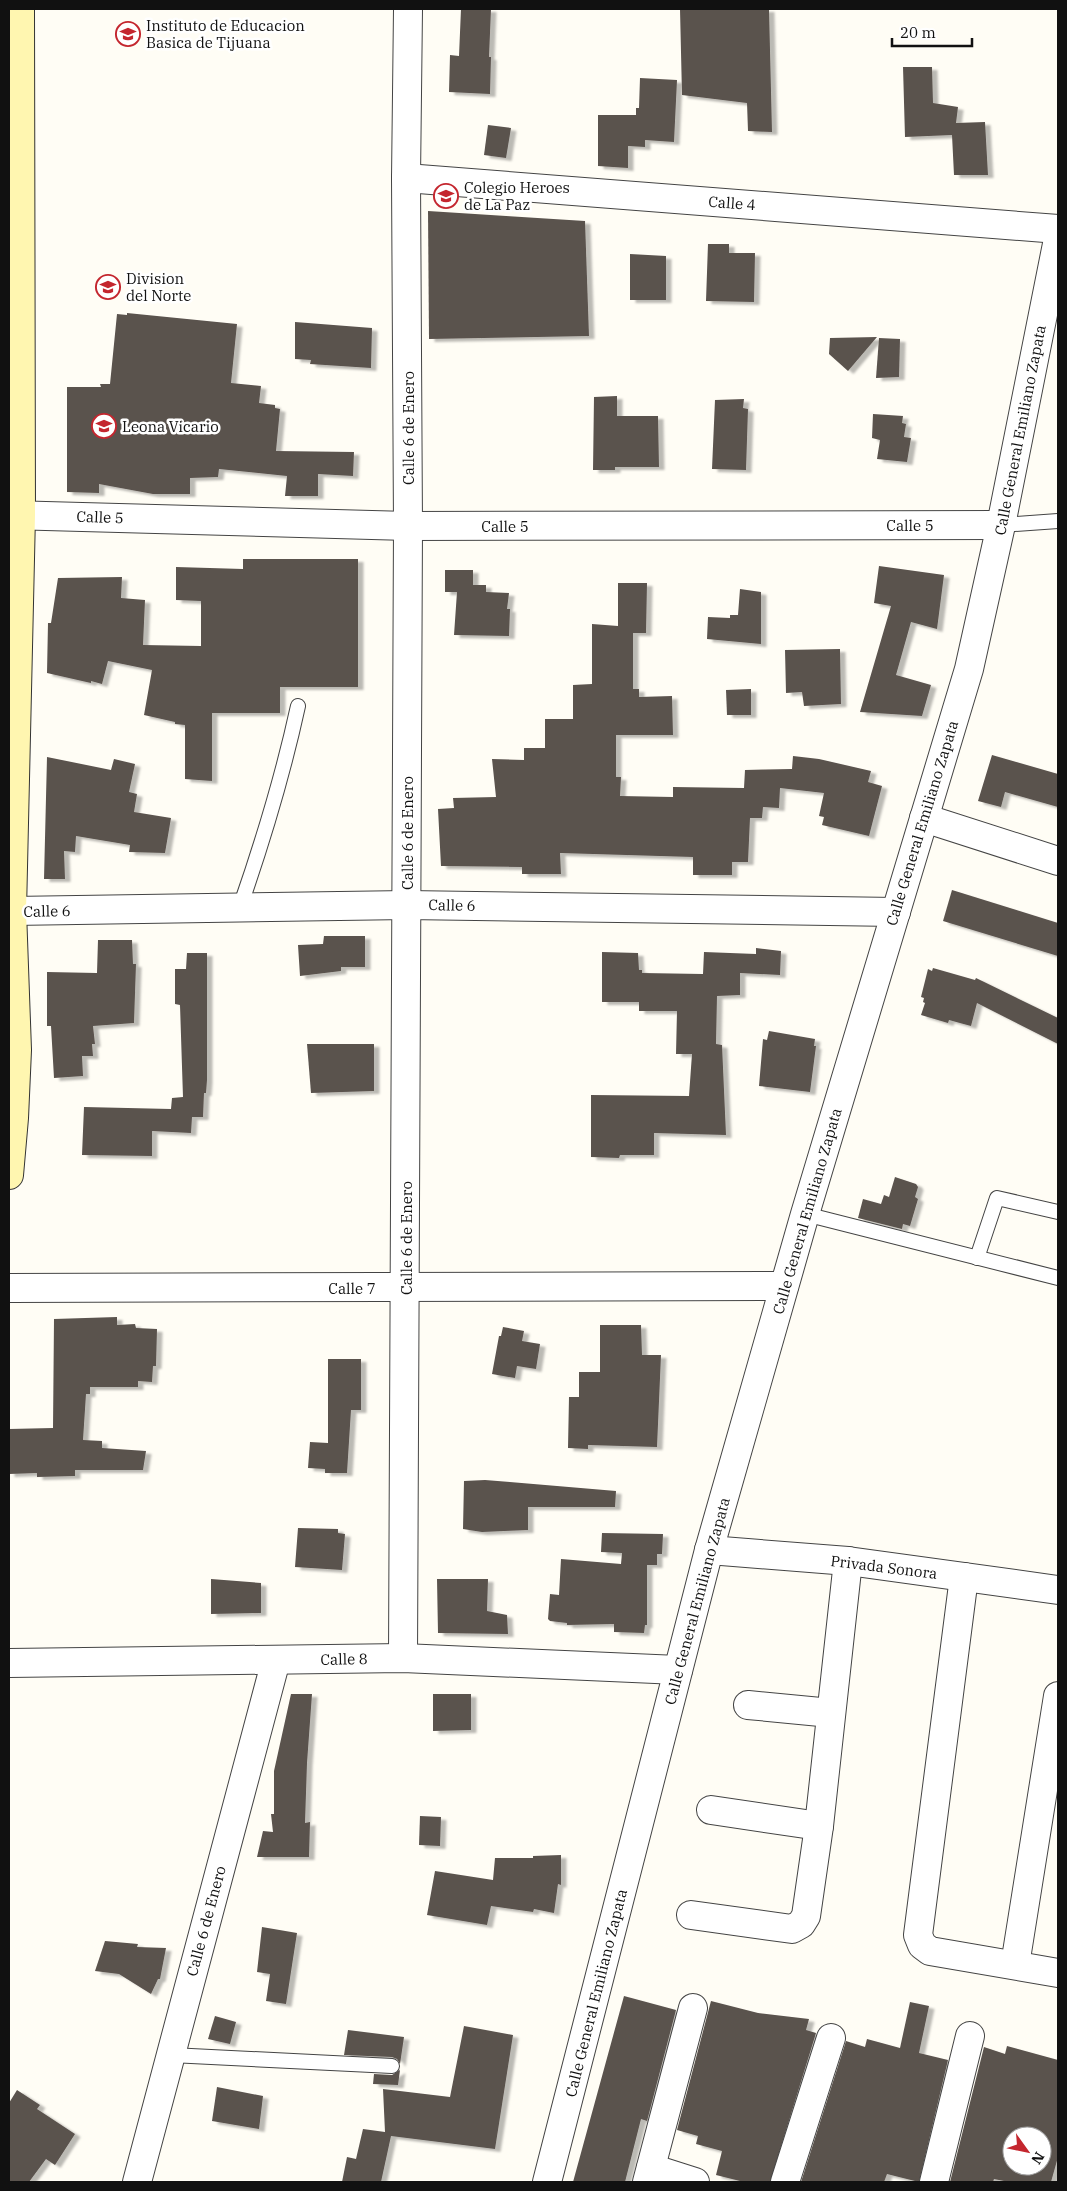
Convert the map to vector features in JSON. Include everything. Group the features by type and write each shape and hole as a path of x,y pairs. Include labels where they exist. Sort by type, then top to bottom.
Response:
{"main road":[{"path":"9,1175 17,1050 10,911 15,515 14,149 20,9"}],"street":[{"name":"Calle 6 de Enero","path":"403,1658 406,1288 408,526 406,178 408,9"},
{"name":"Calle 4","path":"406,178 1058,229"},
{"name":"Calle General Emiliano Zapata","path":"547,2182 709,1550 805,1214 968,668 1001,525 1058,239"},
{"name":"Calle 5","path":"15,515 408,526 1001,525"},
{"path":"924,818 1058,861"},
{"name":"Calle 6","path":"10,911 407,904 896,912"},
{"name":"Calle 7","path":"9,1288 784,1286"},
{"name":"Privada Sonora","path":"709,1550 848,1561 1058,1590"},
{"path":"691,1915 792,1929 801,1924 806,1916 819,1826 848,1561"},
{"path":"964,1577 918,1935 922,1944 930,1951 1058,1973"},
{"name":"Calle 8","path":"9,1663 403,1658 678,1670"},
{"name":"Calle 6 de Enero","path":"137,2182 276,1660"},
{"path":"1016,1965 1058,1696"},
{"path":"748,1704 831,1713"},
{"path":"711,1810 819,1826"},
{"path":"693,2008 649,2175 695,2182"},
{"path":"934,2182 970,2036"},
{"path":"785,2182 831,2038"}],"lane":[{"path":"1001,525 1058,521"},
{"path":"240,907 264,840 283,775 298,706"},
{"path":"977,1258 997,1198 1058,1212"},
{"path":"805,1214 1058,1278"},
{"path":"171,2055 392,2066"}],"building":[{"path":"461,9 491,9 490,94 449,92 450,55 459,56"},
{"path":"680,9 769,9 772,132 748,131 747,103 682,95"},
{"path":"903,67 932,67 933,103 958,107 956,123 985,122 988,175 954,175 952,135 905,137"},
{"path":"640,78 677,80 674,142 645,140 645,147 628,146 628,168 598,166 598,115 636,115 636,108 639,108"},
{"path":"488,125 511,128 506,158 484,155"},
{"path":"428,211 585,221 589,336 429,339"},
{"path":"708,244 729,244 729,253 755,253 754,302 706,301"},
{"path":"630,254 666,256 666,300 630,300"},
{"path":"127,313 237,324 231,383 261,386 259,403 275,405 275,408 280,409 276,451 354,452 353,476 318,474 318,496 285,496 287,476 219,469 218,477 190,478 190,494 153,494 99,484 99,493 67,492 67,387 101,387 100,384 110,384 117,314 127,315"},
{"path":"295,322 372,328 371,368 310,364 311,360 295,359"},
{"path":"877,337 848,371 829,354 830,338"},
{"path":"879,338 900,339 899,377 876,378"},
{"path":"617,396 617,416 658,416 659,467 615,467 615,470 593,470 594,397"},
{"path":"744,399 743,408 748,409 746,470 712,469 715,400"},
{"path":"873,414 903,416 902,423 906,424 904,437 911,438 907,462 877,459 880,440 872,438"},
{"path":"243,559 358,559 358,687 280,687 280,713 212,713 212,781 185,779 185,725 144,715 152,670 108,661 102,684 47,673 48,623 51,623 58,578 122,577 121,598 145,600 143,645 201,646 201,601 176,600 176,567 243,569"},
{"path":"879,566 944,575 937,629 911,622 896,675 931,685 922,716 860,712 891,606 874,603"},
{"path":"445,570 473,570 473,585 486,585 486,592 509,593 507,609 510,609 509,636 454,635 457,592 445,592"},
{"path":"618,583 647,583 646,633 633,633 633,689 639,689 639,697 672,696 673,735 616,735 616,777 621,777 620,796 673,797 673,787 744,788 745,770 792,769 793,756 819,759 871,771 868,782 882,786 869,836 822,825 824,817 819,816 824,793 780,788 779,808 763,807 762,818 750,818 748,862 732,862 732,875 693,875 693,857 560,853 561,874 522,874 522,867 441,866 438,809 454,808 453,798 496,797 492,759 524,760 524,748 545,748 545,719 573,719 573,685 592,684 592,624 618,626"},
{"path":"740,589 761,592 761,644 707,639 708,617 730,618 730,615 738,615"},
{"path":"840,649 841,704 804,706 802,692 786,693 785,650"},
{"path":"751,689 751,715 727,715 726,690"},
{"path":"992,755 1058,774 1058,807 1005,792 1001,807 978,801"},
{"path":"47,757 111,770 114,759 135,764 129,792 137,794 134,812 171,818 165,853 129,852 130,845 76,836 75,852 64,851 65,879 44,879"},
{"path":"952,890 1058,923 1058,956 943,921"},
{"path":"324,936 365,936 365,967 341,967 341,971 300,976 298,945 323,944"},
{"path":"98,940 132,940 133,964 136,964 134,1023 93,1026 95,1044 92,1044 93,1056 82,1056 83,1076 54,1078 51,1026 47,1026 47,972 97,973"},
{"path":"756,948 781,951 780,975 740,973 740,995 717,996 716,1044 722,1045 726,1135 654,1133 654,1155 620,1155 619,1158 591,1157 591,1095 689,1096 692,1054 676,1054 677,1011 639,1011 639,1002 602,1002 602,952 638,953 639,970 642,970 642,973 703,974 704,952 756,954"},
{"path":"187,953 207,953 207,1080 206,1093 204,1093 203,1117 192,1117 191,1133 152,1131 152,1156 82,1155 84,1107 171,1109 172,1098 183,1097 180,1005 175,1004 175,969 186,969"},
{"path":"933,968 975,980 976,978 1058,1018 1058,1044 977,1003 971,1026 949,1020 948,1023 921,1015 925,1003 923,1002 924,998 921,997 928,969 932,971"},
{"path":"769,1031 815,1039 814,1046 816,1046 810,1092 759,1086 763,1039 767,1040"},
{"path":"307,1044 374,1044 374,1091 311,1093"},
{"path":"895,1177 916,1184 918,1187 915,1197 918,1199 910,1226 903,1224 902,1229 858,1218 863,1199 881,1204 884,1195 889,1197"},
{"path":"117,1317 117,1325 135,1324 136,1328 157,1329 156,1366 153,1366 152,1382 138,1381 138,1387 90,1387 90,1394 86,1394 83,1440 102,1441 102,1448 146,1451 143,1470 75,1470 75,1476 37,1477 37,1473 9,1474 9,1429 53,1428 54,1319"},
{"path":"600,1325 641,1325 642,1355 661,1355 657,1447 588,1445 588,1449 568,1448 569,1397 579,1397 579,1372 600,1372"},
{"path":"503,1327 524,1331 522,1341 540,1344 536,1369 517,1366 515,1378 492,1374 499,1336 501,1336"},
{"path":"328,1359 361,1359 361,1410 351,1410 347,1473 325,1473 325,1469 308,1468 310,1442 328,1443"},
{"path":"485,1480 616,1491 615,1507 528,1507 528,1530 482,1532 463,1529 464,1481"},
{"path":"298,1528 338,1529 338,1533 345,1534 342,1570 295,1567"},
{"path":"602,1533 663,1534 662,1554 657,1554 657,1565 647,1565 647,1625 645,1625 644,1633 614,1632 614,1624 567,1625 567,1623 550,1621 548,1619 550,1594 559,1595 561,1559 621,1564 622,1553 601,1552"},
{"path":"211,1579 261,1583 261,1613 211,1614"},
{"path":"437,1579 488,1579 487,1611 507,1615 508,1634 438,1633"},
{"path":"291,1694 312,1694 305,1823 310,1822 309,1857 257,1857 263,1831 273,1832 271,1814 274,1814 274,1771"},
{"path":"433,1694 471,1694 471,1730 433,1731"},
{"path":"420,1816 441,1817 440,1846 419,1845"},
{"path":"561,1855 561,1885 558,1884 554,1913 534,1909 533,1912 491,1906 487,1925 427,1915 435,1871 493,1880 495,1858 533,1858 533,1856"},
{"path":"262,1927 297,1933 286,2004 266,2001 270,1974 257,1972"},
{"path":"105,1941 138,1944 137,1947 166,1948 160,1979 158,1979 151,1994 119,1974 95,1971"},
{"path":"624,1996 676,2010 647,2121 641,2119 625,2182 573,2182"},
{"path":"711,2001 758,2013 809,2019 806,2030 816,2033 770,2182 744,2182 716,2175 722,2151 696,2144 698,2136 677,2130"},
{"path":"910,2002 929,2006 919,2053 948,2060 919,2182 887,2174 884,2182 801,2182 846,2041 865,2047 867,2039 900,2048"},
{"path":"215,2016 236,2022 230,2044 208,2039"},
{"path":"464,2026 513,2035 495,2149 391,2136 381,2182 342,2182 347,2157 356,2159 363,2129 385,2132 383,2089 450,2097"},
{"path":"348,2030 404,2037 400,2064 397,2059 392,2057 344,2055"},
{"path":"1007,2046 1058,2060 1058,2157 1051,2182 1009,2182 994,2179 993,2182 950,2182 984,2047 1005,2054"},
{"path":"400,2070 398,2085 373,2084 374,2074 392,2075"},
{"path":"217,2087 263,2096 259,2129 212,2121"},
{"path":"17,2090 40,2105 37,2109 75,2134 55,2165 46,2159 29,2182 9,2182 9,2103"}],"place":[{"name":"Instituto de Educacion Basica de Tijuana","path":"128,34"},
{"name":"Colegio Heroes de La Paz","path":"446,196"},
{"name":"Division del Norte","path":"108,287"},
{"name":"Leona Vicario","path":"104,426"}]}
